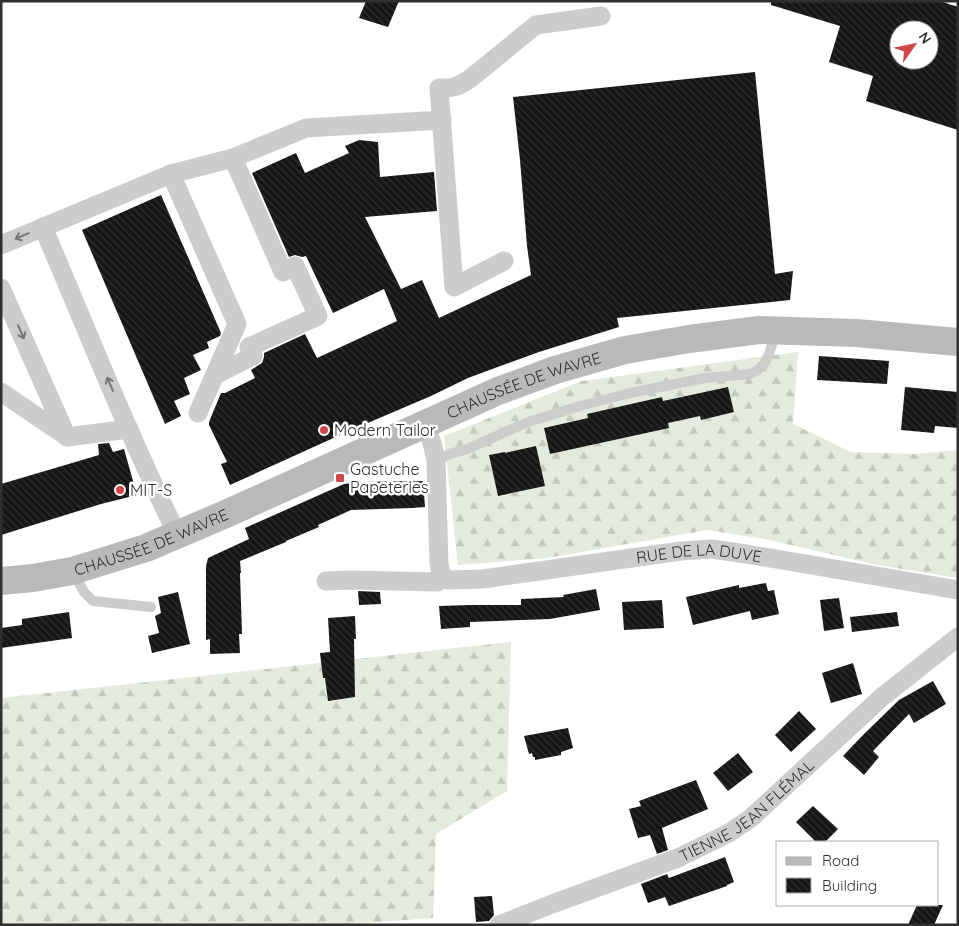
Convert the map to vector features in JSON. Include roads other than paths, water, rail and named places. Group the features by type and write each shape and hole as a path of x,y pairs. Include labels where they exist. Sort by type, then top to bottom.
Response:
{"main road":[{"name":"CHAUSSÉE DE WAVRE","path":"1,581 72,571 146,548 498,391 554,370 625,350 689,338 759,330 856,333 958,342"}],"street":[{"path":"504,261 454,287 439,88 450,89 461,85 536,24 602,16"},
{"path":"1,245 170,174 233,158 306,128 442,120"},
{"path":"215,375 253,356 249,347 318,316 295,266 283,272 233,158"},
{"path":"170,174 238,324 198,413"},
{"path":"44,227 129,429 178,534"},
{"path":"1,288 67,437"},
{"path":"1,392 67,437 129,429"},
{"path":"326,581 437,582 442,574 439,564 436,460 425,423"},
{"name":"RUE DE LA DUVE","path":"442,574 448,580 483,579 681,551 712,549 958,590"},
{"name":"TIENNE JEAN FLÉMAL","path":"499,925 678,858 729,833 751,818 882,697 958,637"}],"lane":[{"path":"436,460 452,453 466,450 528,422 580,406 630,393 705,378 750,374 764,364 776,330"},
{"path":"72,571 84,592 93,601 151,607"}],"place":[{"name":"Modern Tailor","path":"324,430"},
{"name":"Gastuche Papeteries","path":"340,478"},
{"name":"MIT-S","path":"120,490"}]}
